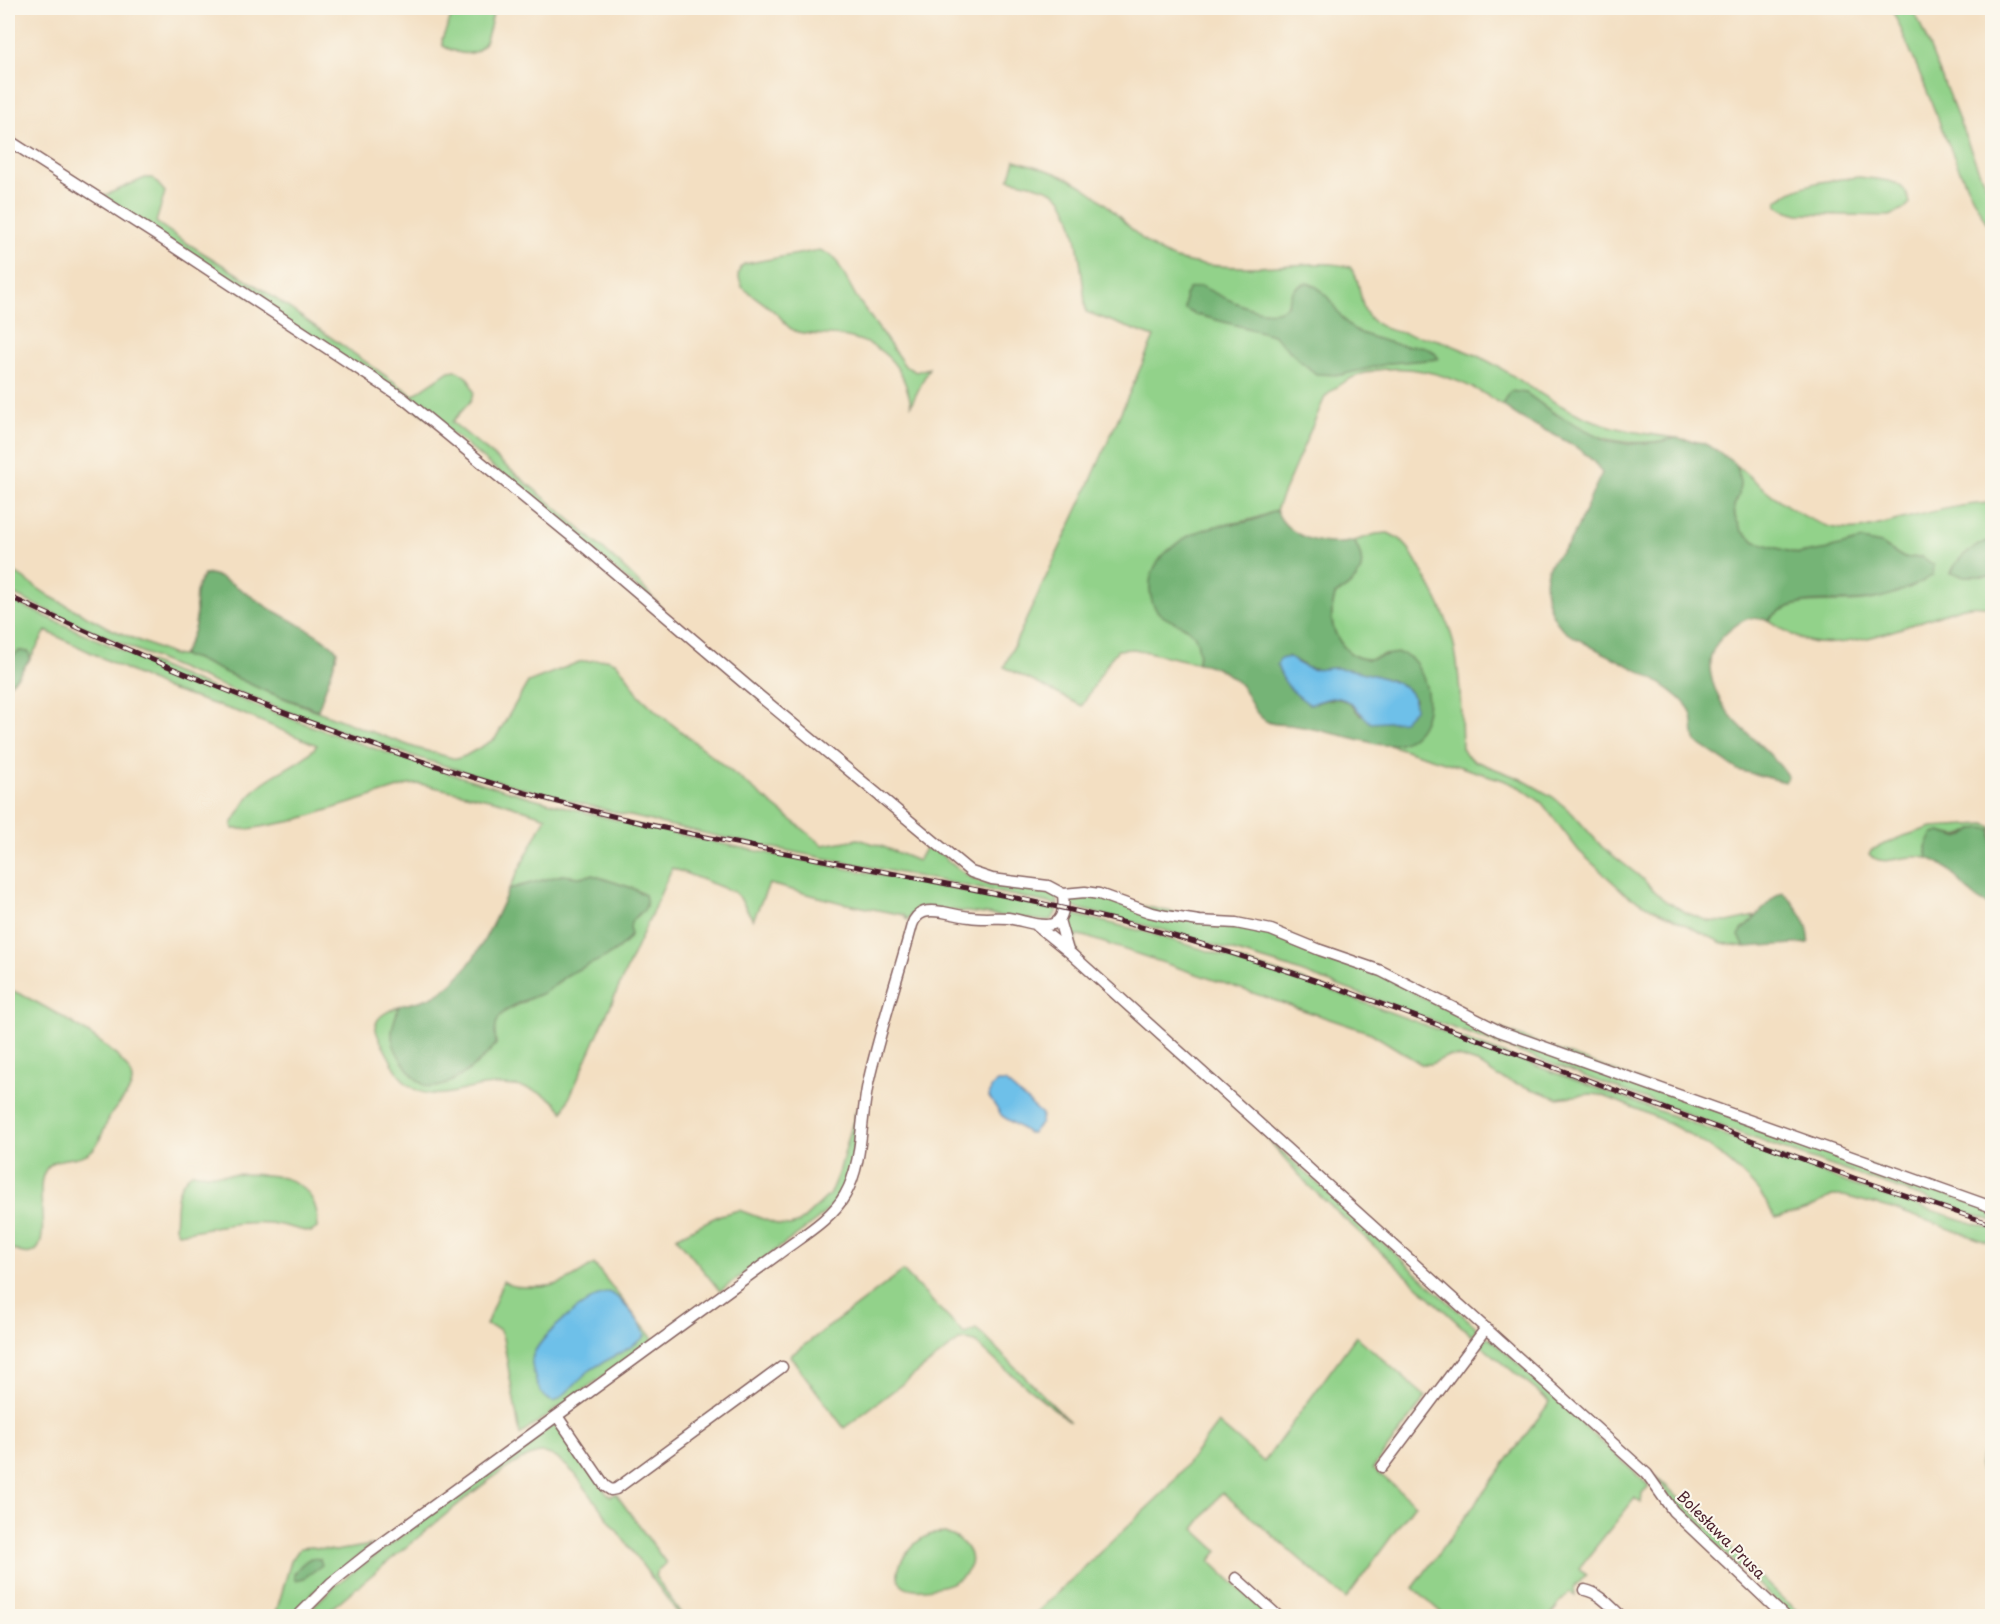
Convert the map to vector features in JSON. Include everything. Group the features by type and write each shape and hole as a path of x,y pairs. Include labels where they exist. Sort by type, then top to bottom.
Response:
{"street":[{"path":"8,140 404,399 588,549 961,866 981,877 1048,886 1063,894 1085,892 1100,894 1149,912 1199,921 1251,925 1271,930 1380,971 1499,1031 1992,1207"},
{"path":"298,1617 331,1583 369,1553 802,1236 841,1202 857,1165 862,1111 869,1078 916,917 932,910 971,917 1006,918 1036,926 1051,924 1059,920 1062,914 1063,894"},
{"path":"1059,920 1068,951"},
{"name":"Bolesława Prusa","path":"1036,926 1068,951 1647,1474 1673,1511 1784,1617"},
{"path":"1382,1467 1485,1328"},
{"path":"557,1416 605,1486 611,1490 616,1489 782,1367"},
{"path":"1236,1578 1278,1617"},
{"path":"1585,1590 1601,1598 1621,1617"}],"green space":[{"path":"455,8 494,8 485,41 475,52 467,54 443,46 442,39"},
{"path":"1891,8 1911,8 1919,21 1982,178 1992,196 1992,232 1963,178"},
{"path":"1015,160 1054,173 1082,186 1102,200 1141,238 1163,254 1176,259 1226,267 1323,264 1350,267 1357,280 1364,309 1380,326 1396,332 1438,340 1479,357 1567,409 1597,422 1642,433 1677,438 1633,443 1614,440 1579,428 1526,393 1506,397 1502,405 1460,382 1437,374 1389,369 1366,373 1344,382 1325,397 1276,510 1253,519 1228,524 1182,626 1192,632 1198,640 1198,663 1134,649 1118,650 1110,659 1082,706 1004,667 1084,496 1154,337 1086,312 1075,233 1065,204 1058,195 1047,189 1009,179"},
{"path":"1860,177 1898,184 1910,203 1903,210 1890,216 1799,214 1778,206 1777,201 1806,186"},
{"path":"145,178 153,178 165,192 156,222 266,292 413,395 449,371 456,370 469,379 474,393 470,402 452,422 537,491 606,552 661,608 458,438 101,197"},
{"path":"820,250 836,260 857,298 905,366 916,372 929,368 911,405 908,391 897,367 879,350 855,339 795,331 742,287 738,275 744,264"},
{"path":"1307,283 1323,292 1352,328 1392,343 1425,347 1434,352 1439,359 1391,363 1341,375 1316,374 1273,335 1194,314 1185,309 1185,295 1189,289 1201,286 1254,309 1276,311 1287,305 1295,289"},
{"path":"1511,391 1526,393 1552,412 1605,440 1629,444 1677,438 1703,443 1716,450 1735,464 1738,469 1740,483 1739,495 1734,506 1735,517 1742,531 1756,542 1798,554 1862,540 1881,544 1904,558 1922,557 1934,565 1933,575 1896,593 1860,601 1818,602 1792,606 1779,611 1768,620 1752,618 1744,620 1717,643 1710,658 1710,666 1717,694 1732,717 1780,766 1788,777 1785,782 1738,770 1696,742 1690,711 1680,698 1644,674 1572,636 1556,621 1547,599 1545,583 1548,568 1574,535 1602,473 1578,448 1502,405"},
{"path":"1735,464 1769,493 1795,511 1835,528 1860,529 1947,509 1992,503 1992,608 1972,606 1959,608 1891,632 1853,641 1818,643 1790,634 1768,620 1780,611 1793,606 1806,603 1875,599 1924,581 1922,557 1904,558 1881,544 1798,554 1756,542 1742,531 1735,517 1734,506 1739,495 1738,469"},
{"path":"1276,510 1281,520 1298,534 1320,542 1354,541 1359,550 1362,566 1360,572 1351,584 1335,595 1332,622 1339,641 1348,652 1360,658 1367,659 1396,653 1408,656 1415,662 1425,684 1428,696 1427,708 1419,729 1401,743 1380,745 1316,729 1268,722 1256,712 1244,690 1235,680 1217,668 1198,663 1198,646 1194,635 1187,628 1160,614 1153,605 1150,590 1154,568 1160,559 1178,543 1199,531 1250,521","holes":["1289,657 1308,668 1319,670 1334,668 1373,675 1396,682 1408,689 1415,700 1360,715 1350,704 1341,699 1316,703"]},
{"path":"1388,533 1400,539 1409,549 1448,624 1457,662 1462,748 1466,755 1475,761 1521,779 1553,797 1572,813 1602,847 1638,875 1664,900 1687,913 1708,921 1727,922 1755,916 1740,936 1745,947 1722,943 1628,896 1579,851 1542,803 1521,788 1503,780 1389,745 1407,740 1385,654 1367,659 1348,651 1335,632 1332,616 1335,595 1351,584 1360,573 1361,559 1354,541"},
{"path":"1992,539 1992,576 1965,576 1951,573 1958,561 1968,552"},
{"path":"8,568 51,597 111,629 173,655 194,658 265,691 364,729 416,748 456,759 495,739 528,682 579,662 606,659 615,662 639,695 657,712 823,845 858,839 918,861 928,843 972,878 989,884 1049,892 1057,896 1058,905 669,825 518,787 422,759 226,688 51,612 8,592"},
{"path":"211,574 243,590 272,610 314,633 337,650 318,710 265,691 194,658 182,656 195,625 199,582 204,575"},
{"path":"8,599 142,659 277,714 484,784 680,835 1058,910 1052,919 1045,921 923,907 917,908 907,920 904,915 842,903 769,884 753,920 734,892 672,868 563,1112 555,1102 543,1095 518,1086 491,1085 444,1094 425,1093 407,1084 395,1068 376,1030 377,1020 380,1017 399,1006 393,1027 467,1071 496,1044 494,1035 497,1020 504,1012 556,985 629,926 630,920 640,914 645,895 632,888 592,875 579,877 562,875 509,889 546,817 498,801 420,784 408,785 293,821 249,829 233,829 232,824 255,790 266,780 305,757 317,745 241,713 167,689 46,631 30,659 29,652 19,651 8,660"},
{"path":"19,651 29,652 30,659 8,686 8,660"},
{"path":"1985,824 1992,827 1992,830 1973,829 1965,834 1957,835 1940,832 1926,847 1928,858 1915,857 1884,861 1869,854 1871,850 1901,837 1932,827"},
{"path":"1973,829 1992,830 1992,906 1974,896 1938,862 1928,858 1926,847 1933,834 1940,832 1957,837"},
{"path":"562,875 579,877 592,875 632,888 645,895 645,908 632,921 631,935 611,954 569,974 547,991 503,1013 496,1024 496,1044 467,1072 439,1086 431,1087 419,1081 401,1060 392,1038 399,1006 431,997 460,975 480,948 509,889"},
{"path":"1783,892 1805,922 1809,943 1745,947 1739,936 1741,930 1771,900"},
{"path":"1087,895 1253,928 1374,971 1441,1007 1992,1211 1992,1221 1788,1151 1287,967 1163,930 1068,906 1073,897"},
{"path":"1068,913 1146,932 1297,978 1719,1133 1858,1187 1992,1229 1992,1244 1900,1211 1844,1196 1832,1196 1808,1209 1776,1218 1758,1190 1714,1150 1678,1128 1640,1110 1601,1095 1557,1098 1498,1077 1477,1063 1459,1057 1448,1056 1431,1064 1421,1064 1371,1033 1084,936 1077,936 1075,941 1079,955 1072,949 1064,920"},
{"path":"8,989 59,1015 100,1042 117,1056 128,1070 132,1082 129,1091 110,1116 93,1149 84,1155 56,1161 45,1170 41,1190 40,1244 34,1252 24,1253 8,1247"},
{"path":"856,1110 849,1179 834,1204 817,1220 720,1291 676,1237 720,1215 739,1210 779,1225 790,1226 799,1223 829,1195 840,1169"},
{"path":"1264,1135 1475,1326 1477,1329 1472,1336 1309,1186"},
{"path":"193,1172 276,1176 291,1180 303,1188 313,1201 317,1214 317,1228 311,1232 258,1222 178,1233 175,1227 177,1197 182,1184"},
{"path":"594,1264 654,1340 520,1435 503,1338 499,1329 486,1325 503,1281 518,1287 548,1286 571,1279"},
{"path":"903,1271 964,1334 976,1329 982,1334 1070,1422 975,1342 967,1340 959,1341 844,1428 790,1356"},
{"path":"1356,1336 1426,1397 1373,1468 1415,1504 1346,1599 1222,1492 1194,1529 1218,1551 1210,1561 1268,1616 1033,1616 1169,1487 1218,1423 1264,1462"},
{"path":"1489,1337 1649,1486 1642,1493 1641,1503 1635,1498 1579,1568 1586,1575 1574,1588 1575,1596 1569,1592 1550,1616 1445,1616 1413,1588 1550,1402 1480,1344"},
{"path":"553,1425 557,1427 607,1494 611,1496 616,1494 666,1563 655,1576 682,1615 680,1616 575,1474 555,1457 540,1453 528,1456 482,1486 345,1597 325,1616 303,1616 338,1583"},
{"path":"1992,1447 1992,1489 1981,1472 1979,1462 1985,1452"},
{"path":"1656,1476 1803,1616 1791,1616 1675,1506"},
{"path":"945,1533 959,1540 969,1551 970,1564 967,1571 956,1581 939,1587 915,1589 904,1586 899,1580 898,1573 905,1555 927,1536"},
{"path":"372,1545 313,1593 292,1616 275,1616 291,1561 300,1548 311,1547 335,1551"},
{"path":"311,1558 320,1559 322,1565 304,1578 295,1580 294,1574 303,1563"}],"water":[{"path":"1289,657 1310,669 1349,669 1392,681 1410,692 1415,709 1403,721 1371,723 1344,699 1332,698 1309,704 1289,688 1277,665 1280,659"},
{"path":"998,1082 1005,1082 1042,1114 1041,1123 1032,1133 1028,1133 1002,1116 989,1097 991,1088"},
{"path":"609,1292 630,1311 645,1336 634,1345 589,1371 567,1392 554,1402 551,1401 543,1394 536,1382 532,1359 536,1350 543,1340 576,1309"}],"railway":[{"path":"8,596 227,690 375,746 451,771 604,814 665,828 1036,902 1128,923 1188,940 1338,988 1854,1178 1992,1224"}]}
